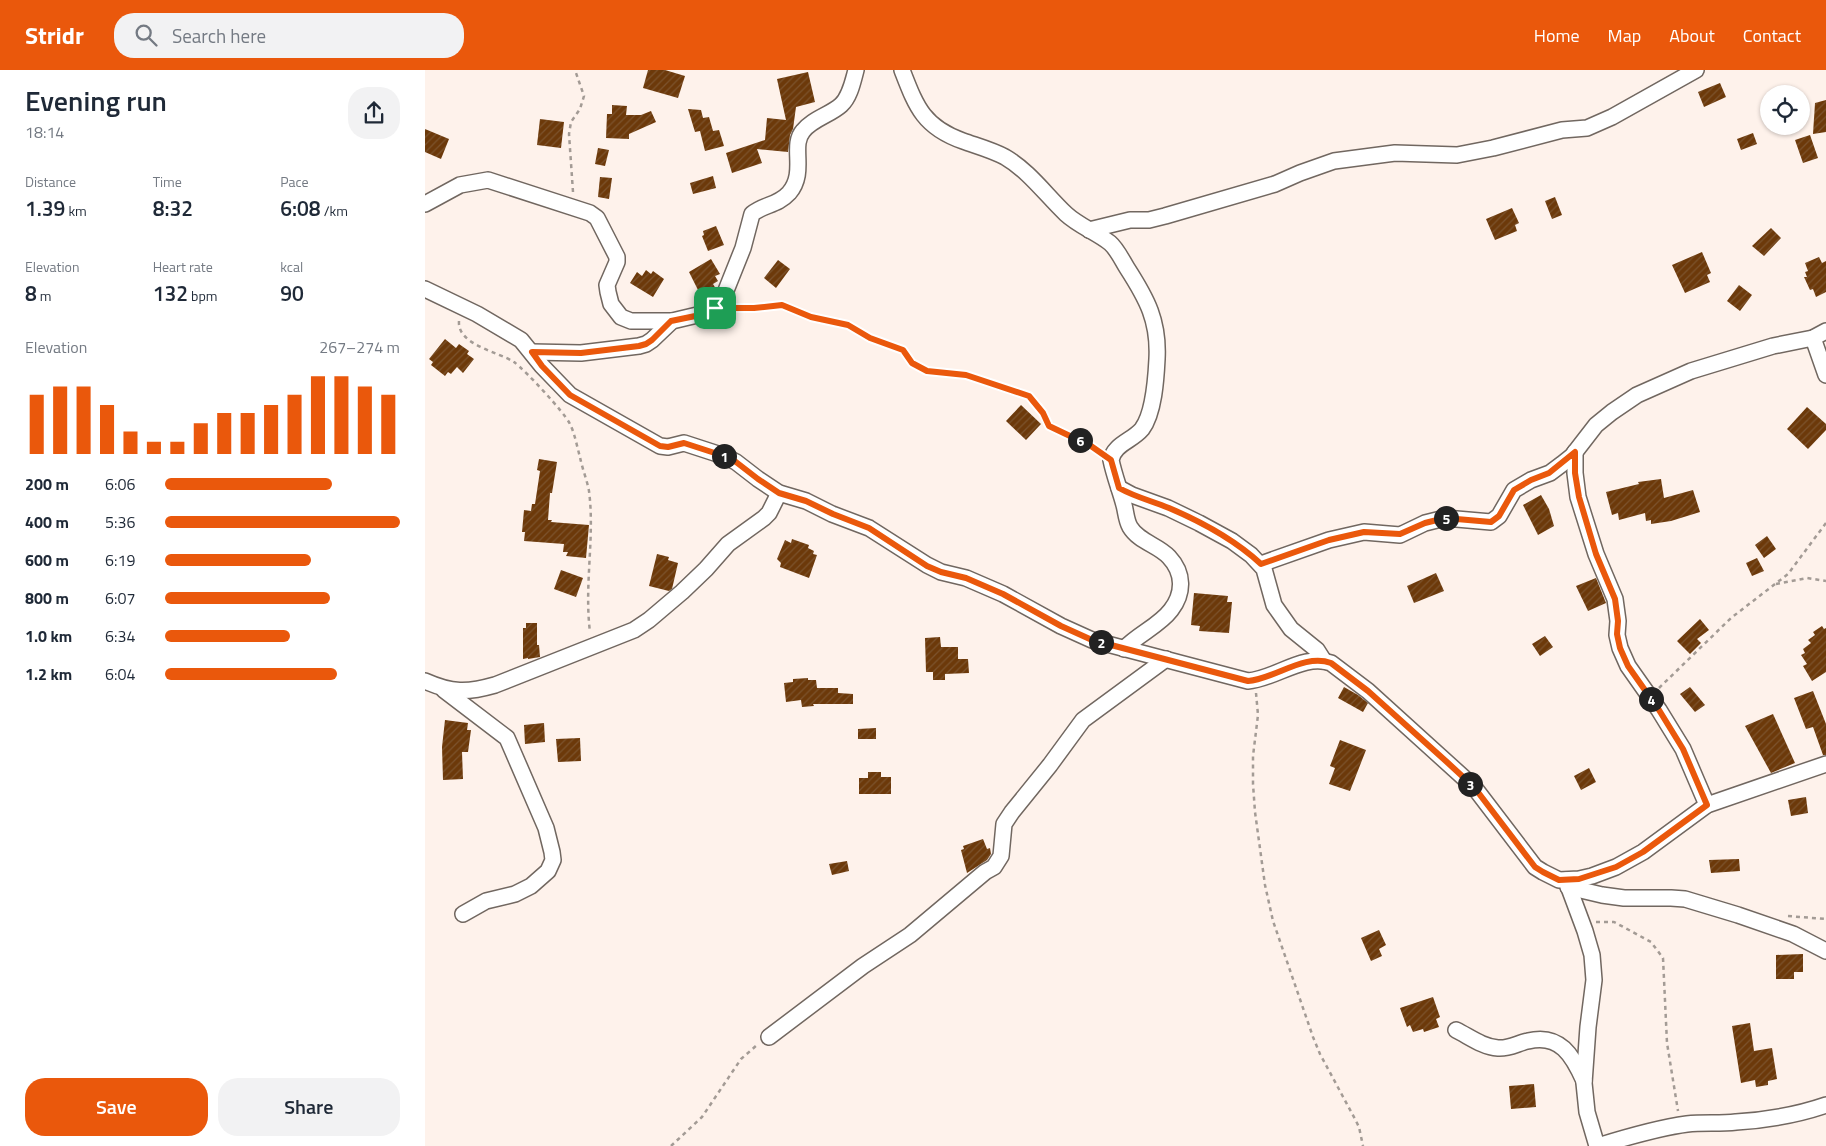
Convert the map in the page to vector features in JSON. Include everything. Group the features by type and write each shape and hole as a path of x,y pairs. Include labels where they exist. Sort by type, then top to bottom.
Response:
{"street":[{"path":"425,204 461,185 488,180 594,215 617,257 617,262 607,285 607,292 611,304 621,317 631,320 671,321 705,314 715,308 723,298 743,248 752,214 776,204 790,192 798,173 798,144 803,131 842,105 847,98 856,70"},
{"path":"901,70 919,109 930,123 961,140 1006,158 1020,168 1067,215 1110,244 1143,291 1151,310 1157,340 1155,385 1147,418 1142,429 1113,451 1111,460 1131,528 1148,544 1169,557 1177,570 1182,586 1170,612 1124,649"},
{"path":"1089,230 1129,220 1149,220 1165,216 1275,184 1334,161 1395,153 1457,155 1493,148 1562,130 1587,128 1613,117 1696,70"},
{"path":"425,289 461,306 521,340 542,366 570,395 637,431 660,446 668,447 684,443 724,456 736,462 779,493 806,501 869,528 927,566 941,572 966,578 1003,594 1061,626 1092,640 1241,680 1254,680 1303,664 1324,661"},
{"path":"532,352 581,353 639,346 652,340 671,321"},
{"path":"1261,564 1329,540 1364,532 1400,534 1425,523 1445,518 1491,522 1499,516 1514,490 1531,480 1549,473 1575,452 1596,425 1612,412 1637,395 1691,371 1819,334 1826,375"},
{"path":"1575,452 1575,473 1579,497 1596,554 1615,599 1618,642 1628,666 1683,749 1707,805"},
{"path":"1119,488 1132,495 1168,508 1219,534 1241,547 1261,564 1274,605 1291,629 1317,650 1324,661 1343,671 1368,691 1474,787 1535,867 1567,884 1602,895 1624,898 1671,898 1685,900 1738,915 1783,931 1826,951"},
{"path":"442,689 457,691 480,690 634,630 649,620 702,574 728,544 764,518 769,513 779,493"},
{"path":"769,1037 863,966 909,935 985,872 994,867 1001,856 1004,824 1083,720 1166,659"},
{"path":"425,682 442,689 507,738 546,828 553,852 553,860 548,871 531,886 515,894 486,901 463,914"},
{"path":"1567,884 1592,876 1631,859 1707,805 1826,764"},
{"path":"1567,884 1585,931 1591,954 1594,980 1584,1083 1587,1112 1597,1146 1680,1125 1761,1120 1800,1113 1826,1105"},
{"path":"1457,1030 1479,1043 1499,1048 1506,1048 1537,1039 1553,1040 1572,1058 1584,1083"}],"path":[{"path":"575,70 585,96 580,109 571,122 569,134 575,208"},
{"path":"715,308 754,308 782,305 811,317 848,325 870,338 903,350 912,363 922,369 966,375 1029,396 1043,413 1049,426 1091,446 1111,460"},
{"path":"461,306 459,327 461,332 476,345 514,363 563,413 571,425 589,489 588,613 592,646"},
{"path":"1650,697 1695,651 1731,618 1788,574 1826,523"},
{"path":"1775,584 1807,578 1826,581"},
{"path":"1254,680 1258,715 1253,756 1255,812 1265,886 1273,921 1320,1054 1359,1126 1363,1146"},
{"path":"1576,909 1591,921 1615,922 1651,942 1663,958 1667,1043 1680,1125"},
{"path":"671,1146 702,1117 741,1059 769,1037"}],"building":[{"path":"648,70 665,70 685,76 678,98 643,88"},
{"path":"808,72 815,102 796,107 788,152 757,149 762,163 732,173 726,153 765,140 767,118 786,120 777,79"},
{"path":"1720,83 1726,97 1704,107 1698,92"},
{"path":"1826,100 1826,132 1813,134 1815,103"},
{"path":"612,105 627,106 626,115 641,115 651,111 656,122 629,134 629,139 606,138 607,114 612,114"},
{"path":"688,109 701,110 703,118 709,117 713,131 719,130 724,146 705,151 700,131 695,132"},
{"path":"540,119 564,122 561,148 537,145"},
{"path":"425,129 449,139 441,159 425,152"},
{"path":"1753,133 1757,144 1741,150 1737,139"},
{"path":"1810,135 1818,158 1803,163 1795,140"},
{"path":"598,148 609,150 605,166 595,164"},
{"path":"713,176 716,188 693,194 690,183"},
{"path":"600,177 612,178 609,199 598,197"},
{"path":"1555,197 1562,215 1552,219 1545,201"},
{"path":"1512,208 1519,223 1515,225 1517,231 1495,240 1486,219"},
{"path":"716,226 724,245 708,251 702,236 704,235 703,231"},
{"path":"1771,228 1781,238 1764,256 1752,246"},
{"path":"1702,252 1711,273 1707,275 1710,282 1685,293 1672,265"},
{"path":"1819,257 1822,263 1826,261 1826,292 1816,297 1813,289 1810,290 1804,277 1807,277 1805,272 1808,271 1805,263"},
{"path":"711,259 720,274 715,276 718,281 713,284 716,289 705,296 701,288 698,290 689,272"},
{"path":"778,260 790,269 776,288 764,278"},
{"path":"646,270 651,274 653,271 664,279 653,297 630,283 637,272 642,276"},
{"path":"1739,285 1752,295 1740,311 1727,301"},
{"path":"445,339 456,348 459,344 469,351 467,354 474,359 463,373 457,367 451,374 448,372 445,376 431,365 433,362 429,359"},
{"path":"1021,405 1041,424 1026,440 1006,421"},
{"path":"1807,407 1826,424 1826,430 1808,449 1787,429"},
{"path":"539,459 557,462 552,493 550,493 548,520 552,520 551,522 589,525 586,558 566,556 568,552 563,552 564,544 524,541 525,532 522,532 524,510 531,511 532,504 535,504 540,471 537,470"},
{"path":"1661,479 1664,498 1693,490 1700,512 1671,521 1651,524 1651,520 1646,521 1645,513 1619,520 1618,513 1612,515 1606,492 1639,484 1638,482"},
{"path":"1541,495 1549,509 1554,526 1538,535 1523,505"},
{"path":"1767,536 1776,549 1764,558 1755,545"},
{"path":"792,539 809,545 808,548 814,551 813,554 817,555 809,578 780,567 781,563 777,559 785,540 791,543"},
{"path":"657,554 669,557 668,560 678,563 672,589 669,591 649,586"},
{"path":"1757,558 1764,571 1752,576 1746,563"},
{"path":"561,570 583,578 576,597 554,589"},
{"path":"1436,573 1444,591 1414,603 1407,586"},
{"path":"1596,578 1606,603 1588,611 1576,586"},
{"path":"1194,593 1228,596 1227,602 1232,602 1229,633 1199,631 1200,626 1191,625"},
{"path":"1700,619 1709,630 1697,639 1701,643 1690,654 1677,641"},
{"path":"526,623 537,623 537,645 539,645 540,657 523,659 523,628 526,628"},
{"path":"1822,626 1824,629 1826,628 1826,672 1812,681 1803,666 1807,664 1801,655 1805,653 1803,649 1811,643 1808,640 1815,635 1813,632"},
{"path":"1545,636 1553,647 1540,656 1532,644"},
{"path":"940,637 941,647 958,647 958,659 968,659 969,673 945,674 945,680 933,680 933,672 926,672 925,638"},
{"path":"808,678 808,680 816,680 817,688 838,688 838,693 853,694 853,704 813,704 814,706 802,707 801,700 786,702 784,683 793,682 793,679"},
{"path":"1344,687 1368,703 1363,712 1338,698"},
{"path":"1690,687 1705,705 1695,712 1680,694"},
{"path":"1813,691 1826,724 1826,755 1823,755 1813,727 1806,729 1794,698"},
{"path":"1773,714 1795,763 1771,773 1745,726"},
{"path":"445,720 468,723 467,730 471,730 468,752 462,752 463,779 443,780 442,747"},
{"path":"544,723 545,742 525,744 524,725"},
{"path":"876,728 876,739 858,739 858,729"},
{"path":"580,738 581,761 558,762 556,739"},
{"path":"1340,740 1366,750 1350,791 1329,784 1335,768 1330,766"},
{"path":"1589,768 1596,782 1581,790 1574,776"},
{"path":"868,772 881,772 881,777 891,777 891,794 859,794 859,778 868,778"},
{"path":"1806,797 1808,813 1791,816 1788,800"},
{"path":"983,839 987,849 990,848 991,854 987,860 967,873 961,850 964,849 963,846"},
{"path":"1739,859 1740,871 1711,873 1709,860"},
{"path":"847,861 849,871 832,875 829,864"},
{"path":"1379,930 1386,945 1379,949 1382,956 1371,961 1361,938"},
{"path":"1803,954 1803,972 1794,972 1794,979 1776,979 1776,955"},
{"path":"1433,997 1440,1017 1436,1019 1439,1027 1424,1032 1423,1029 1413,1032 1410,1025 1407,1027 1400,1008"},
{"path":"1750,1023 1754,1051 1772,1048 1777,1079 1768,1081 1768,1085 1756,1087 1755,1080 1741,1083 1732,1026"},
{"path":"1534,1084 1536,1107 1511,1109 1509,1086"}],"route":[{"path":"787,306 811,317 848,325 870,338 903,350 912,363 927,371 966,375 1003,389 1029,396 1043,413 1049,426 1091,446 1111,460 1119,488 1199,523 1232,541 1261,564 1329,540 1364,532 1371,531 1389,535 1400,534 1425,523 1445,518 1491,522 1498,518 1514,490 1531,480 1549,473 1575,452 1575,473 1579,497 1596,554 1615,599 1618,621 1617,634 1620,648 1634,676 1659,710 1683,749 1707,805 1661,840 1616,867 1579,879 1559,880 1535,867 1474,787 1368,691 1331,663 1324,661 1303,664 1248,681 1092,640 1061,626 1003,594 966,578 941,572 927,566 869,528 806,501 779,493 736,462 724,456 684,443 668,447 660,446 637,431 570,395 542,366 532,352 581,353 639,346 652,340 671,321 705,314 715,308 787,306"}]}
